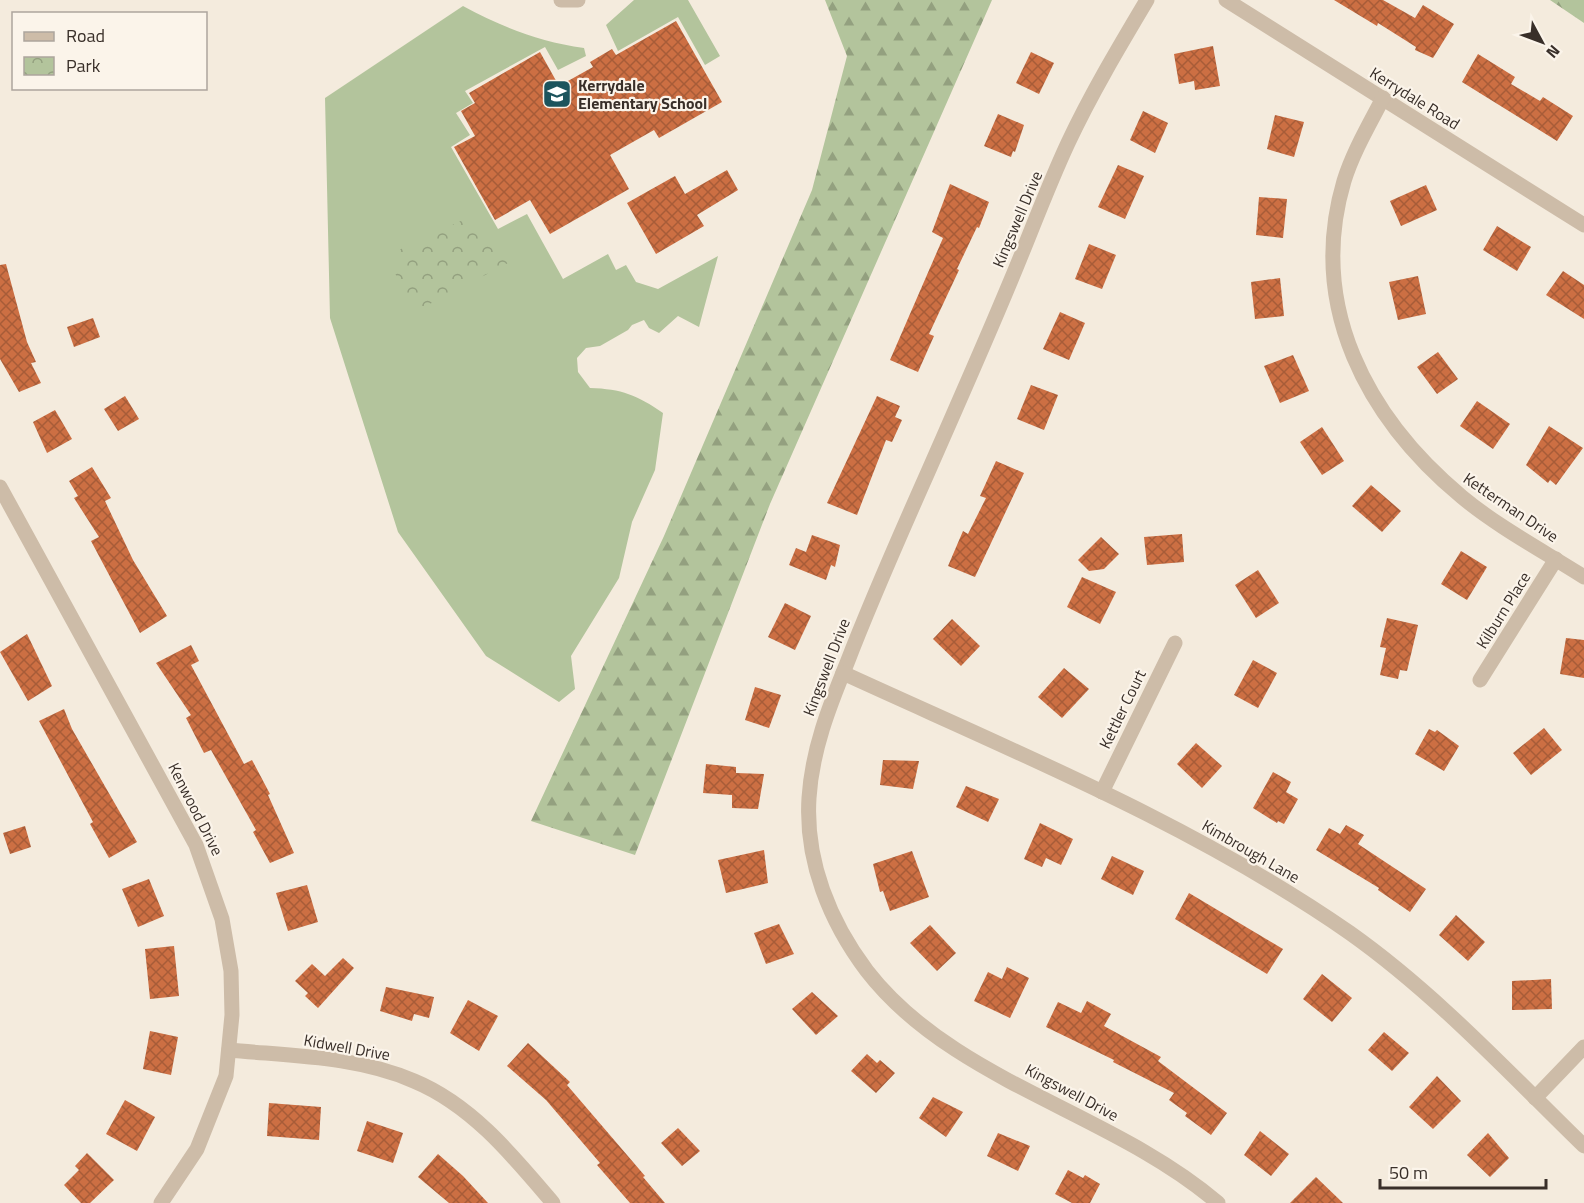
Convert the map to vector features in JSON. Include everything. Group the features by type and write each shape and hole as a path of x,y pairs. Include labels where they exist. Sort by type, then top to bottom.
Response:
{"street":[{"path":"561,0 578,0"},
{"name":"Kingswell Drive","path":"1147,0 1068,143 843,673 819,737 812,766 809,802 810,839 818,875 830,910 868,971 895,1002 927,1030 961,1054 1140,1149 1218,1203"},
{"name":"Kerrydale Road","path":"1227,0 1584,225"},
{"name":"Ketterman Drive","path":"1383,98 1358,146 1345,181 1336,218 1333,263 1336,300 1344,337 1376,401 1401,437 1431,470 1464,499 1584,577"},
{"name":"Kenwood Drive","path":"0,487 196,845 210,877 222,919 231,971 232,1015 226,1076 197,1149 161,1203"},
{"name":"Kilburn Place","path":"1480,680 1556,559"},
{"name":"Kettler Court","path":"1102,792 1175,642"},
{"name":"Kimbrough Lane","path":"843,673 1102,792 1204,843 1289,893 1351,934 1410,980 1584,1146"},
{"path":"1534,1098 1584,1047"},
{"name":"Kidwell Drive","path":"230,1050 327,1059 371,1067 414,1081 474,1119 507,1149 553,1203"}],"green space":[{"path":"634,0 688,0 720,56 705,65 678,17 618,51 606,25"},
{"path":"825,0 992,0 770,504 635,855 531,821 664,536 812,190 847,56"},
{"path":"1550,0 1584,0 1584,23"},
{"path":"463,6 521,33 584,48 586,56 558,70 545,47 465,91 473,103 456,113 470,135 451,147 498,229 527,214 563,279 608,254 616,270 626,265 636,282 658,289 718,256 699,327 678,316 659,333 649,328 644,320 632,325 628,330 600,346 586,348 577,358 578,372 590,388 629,394 663,413 655,470 632,522 619,578 571,656 575,689 559,702 486,656 398,532 330,318 325,98"},
{"path":"463,220 485,231 498,241 512,261 424,307 416,303 401,285 394,271 390,254"}],"building":[{"path":"1334,0 1383,0 1415,18 1423,5 1454,24 1433,58 1415,50 1416,47 1378,23 1377,26"},
{"name":"Kerrydale Elementary School","path":"676,21 722,102 659,138 654,130 610,155 629,189 550,234 530,200 495,220 454,147 475,136 461,111 475,103 469,93 540,52 559,86 593,67 590,62 612,49 616,55"},
{"path":"1213,46 1220,86 1195,90 1194,81 1179,84 1174,54"},
{"path":"1031,52 1054,63 1039,94 1016,83"},
{"path":"1478,54 1515,77 1511,84 1540,101 1543,97 1573,116 1557,141 1462,82"},
{"path":"1143,111 1168,123 1155,153 1130,140"},
{"path":"998,114 1024,125 1015,152 1013,151 1011,157 984,146"},
{"path":"1275,115 1304,122 1294,157 1267,149"},
{"path":"1118,165 1144,176 1125,219 1098,207"},
{"path":"727,170 738,190 697,215 704,226 656,254 627,203 675,176 685,194"},
{"path":"950,184 989,202 929,334 934,336 918,372 890,360 943,238 932,232"},
{"path":"1426,185 1437,210 1401,226 1390,201"},
{"path":"1259,197 1287,199 1283,238 1256,235"},
{"path":"1497,226 1531,247 1517,271 1483,250"},
{"path":"1089,244 1116,255 1102,289 1075,279"},
{"path":"6,264 27,342 36,362 31,363 41,383 19,392 0,359 0,265"},
{"path":"1563,271 1584,285 1584,319 1546,295"},
{"path":"1418,276 1426,314 1398,320 1389,282"},
{"path":"1280,278 1284,316 1255,319 1251,282"},
{"path":"1060,312 1085,323 1069,360 1043,349"},
{"path":"93,318 100,337 74,347 67,327"},
{"path":"1438,352 1458,379 1437,394 1417,367"},
{"path":"1293,355 1309,391 1280,403 1264,366"},
{"path":"1031,385 1058,395 1044,430 1017,419"},
{"path":"125,396 139,419 118,431 104,409"},
{"path":"877,396 900,406 895,417 902,420 892,442 886,440 857,515 827,503"},
{"path":"1477,401 1510,424 1493,449 1460,426"},
{"path":"55,410 72,439 47,453 33,422"},
{"path":"1549,426 1583,448 1556,485 1550,480 1548,483 1526,465"},
{"path":"1322,427 1344,461 1322,475 1300,442"},
{"path":"996,461 1024,473 975,577 948,566 963,531 968,534 986,498 980,496"},
{"path":"92,467 111,498 105,501 133,560 167,616 140,633 91,541 99,537 74,498 78,496 69,481"},
{"path":"1371,485 1401,511 1382,532 1352,506"},
{"path":"1182,534 1184,562 1147,565 1144,537"},
{"path":"812,535 840,545 835,567 831,565 826,580 789,565 796,548 806,552"},
{"path":"1101,537 1119,554 1104,569 1089,571 1078,560"},
{"path":"1461,551 1487,567 1467,600 1441,584"},
{"path":"1258,570 1279,603 1256,618 1235,585"},
{"path":"1082,577 1116,592 1100,624 1067,607"},
{"path":"785,603 811,616 795,650 768,637"},
{"path":"1387,618 1418,625 1407,671 1400,670 1398,679 1380,675 1386,648 1380,647"},
{"path":"952,619 980,646 961,666 933,639"},
{"path":"27,634 52,686 28,701 0,652"},
{"path":"1566,638 1584,640 1584,678 1560,674"},
{"path":"191,645 199,661 191,665 244,764 252,760 270,794 268,795 294,853 270,863 253,832 256,830 211,750 204,753 186,718 191,715 156,663"},
{"path":"1253,660 1277,673 1258,708 1234,695"},
{"path":"1064,668 1089,689 1062,718 1038,697"},
{"path":"755,687 781,695 769,728 745,720"},
{"path":"64,709 72,729 137,842 109,858 90,824 93,822 39,721"},
{"path":"1544,728 1562,750 1531,775 1513,753"},
{"path":"1429,729 1435,732 1437,730 1459,746 1444,771 1415,754"},
{"path":"1196,743 1222,766 1202,788 1177,764"},
{"path":"883,760 919,761 913,789 880,785"},
{"path":"706,764 736,767 736,773 764,774 758,809 732,808 732,795 703,793"},
{"path":"1273,772 1291,782 1286,792 1298,799 1284,824 1278,821 1277,823 1253,808"},
{"path":"966,786 999,799 988,822 956,807"},
{"path":"1040,823 1073,839 1061,865 1046,858 1042,867 1024,859"},
{"path":"1346,825 1364,835 1358,844 1426,889 1410,912 1378,890 1379,888 1316,850 1329,828 1340,834"},
{"path":"25,826 31,847 10,854 3,833"},
{"path":"764,850 768,883 726,893 718,860"},
{"path":"912,851 929,897 890,911 883,891 880,892 873,864"},
{"path":"1112,856 1144,871 1133,895 1101,879"},
{"path":"149,879 164,916 138,927 122,889"},
{"path":"307,885 318,922 288,931 276,893"},
{"path":"1189,893 1283,949 1267,974 1175,919"},
{"path":"1456,915 1485,942 1468,961 1439,935"},
{"path":"779,924 794,954 766,964 754,933"},
{"path":"930,925 956,953 937,971 910,943"},
{"path":"174,946 179,996 150,999 145,949"},
{"path":"343,958 354,968 318,1008 305,996 308,993 295,981 312,964 325,976"},
{"path":"1007,967 1029,978 1010,1018 974,1001 988,972 1002,979"},
{"path":"1322,974 1352,998 1332,1022 1303,999"},
{"path":"1551,979 1552,1009 1512,1010 1512,981"},
{"path":"386,987 434,997 429,1018 414,1014 412,1021 380,1011"},
{"path":"812,992 838,1016 816,1035 792,1009"},
{"path":"468,1000 498,1016 479,1051 450,1033"},
{"path":"1087,1001 1111,1014 1104,1026 1161,1057 1158,1061 1227,1113 1211,1135 1185,1116 1187,1113 1169,1100 1174,1093 1113,1062 1114,1060 1046,1027 1058,1002 1081,1013"},
{"path":"150,1031 178,1037 171,1075 143,1069"},
{"path":"1384,1032 1409,1053 1392,1071 1368,1050"},
{"path":"528,1043 570,1082 567,1085 645,1176 643,1177 665,1203 630,1203 597,1165 600,1163 546,1100 507,1066"},
{"path":"867,1054 877,1063 880,1060 895,1073 876,1093 851,1071"},
{"path":"1437,1076 1461,1101 1433,1129 1409,1107"},
{"path":"933,1097 963,1112 946,1137 919,1118"},
{"path":"125,1100 155,1117 137,1151 106,1134"},
{"path":"269,1103 321,1107 319,1140 267,1136"},
{"path":"367,1121 403,1133 393,1163 357,1151"},
{"path":"678,1128 700,1151 682,1166 661,1143"},
{"path":"1260,1131 1289,1154 1271,1176 1244,1155"},
{"path":"998,1133 1030,1146 1018,1171 987,1156"},
{"path":"1488,1133 1509,1158 1490,1177 1467,1155"},
{"path":"87,1153 114,1180 90,1203 81,1203 64,1185 79,1170 75,1166"},
{"path":"438,1154 488,1203 449,1203 418,1177"},
{"path":"1068,1170 1083,1178 1085,1175 1100,1184 1090,1203 1072,1203 1055,1194"},
{"path":"1316,1177 1343,1203 1290,1203"}],"place":[{"name":"Kerrydale Elementary School","path":"557,94"}]}
